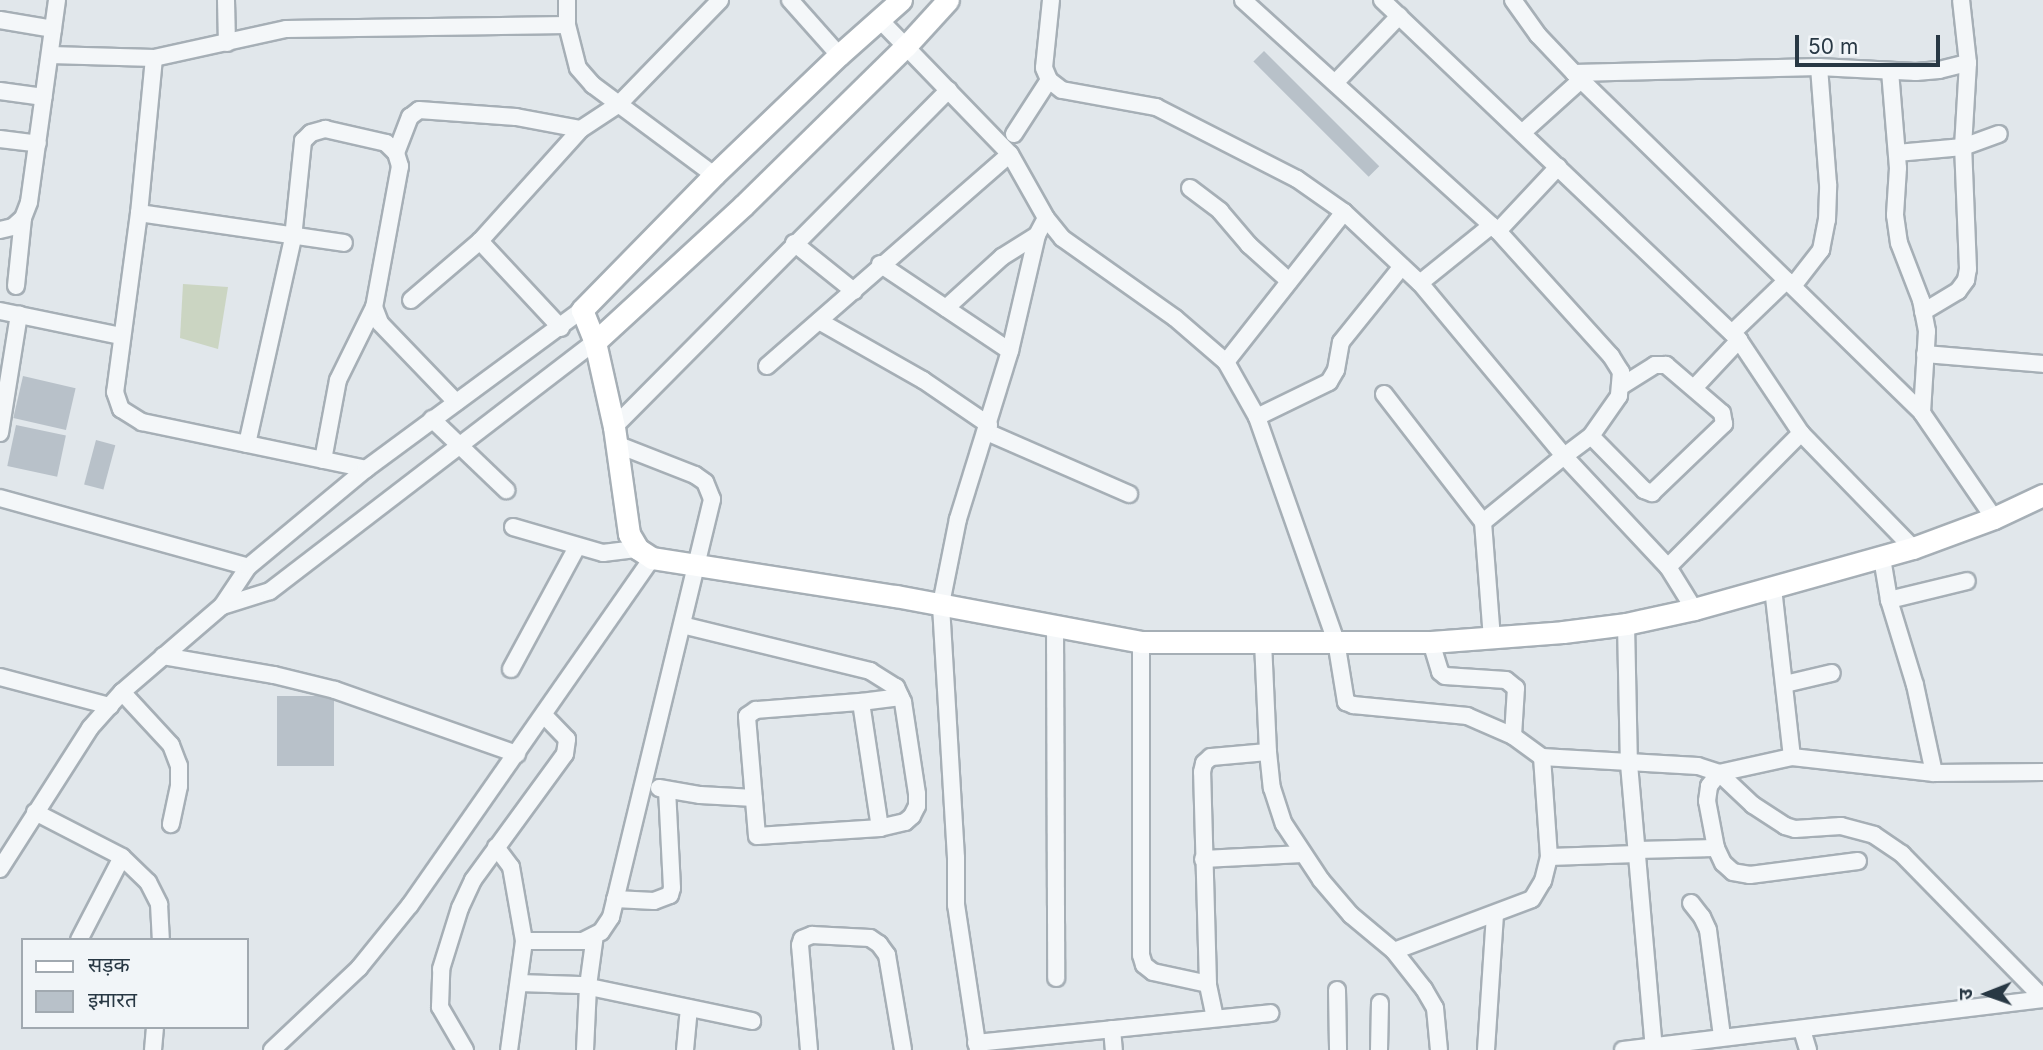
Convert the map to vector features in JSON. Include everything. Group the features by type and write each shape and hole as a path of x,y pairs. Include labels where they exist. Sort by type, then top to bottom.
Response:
{"street":[{"path":"16,286 23,218 30,202 57,0"},
{"path":"226,0 227,43"},
{"path":"567,0 567,25 578,68 593,85 714,175"},
{"path":"411,300 480,241 581,129 619,104 720,0"},
{"path":"790,0 839,55"},
{"path":"0,869 35,812 65,772 90,728 122,692 222,606 248,567 366,469 582,310 714,175 839,55 901,0"},
{"path":"222,606 270,591 595,342 744,205 906,46 948,0"},
{"path":"1051,0 1044,68 1049,80 1062,90 1156,107 1297,179 1344,212 1420,283 1564,456 1668,567 1694,609"},
{"path":"1243,0 1495,228 1611,356 1621,372 1619,396 1591,436 1483,522"},
{"path":"1382,0 1736,336 1801,433 1913,548"},
{"path":"1513,0 1538,35 1578,76 1922,413 1994,518"},
{"path":"1923,312 1958,290 1966,280 1963,147 1968,63 1961,0"},
{"path":"1335,83 1399,16"},
{"path":"0,20 53,29"},
{"path":"880,20 1010,154 1046,218 1062,238 1175,318 1226,362 1257,418 1336,640 1346,702 1353,705 1456,714 1492,725 1542,757 1629,764 1683,763 1719,773 1792,757 1934,773 2043,772"},
{"path":"50,55 154,58 286,29 567,25"},
{"path":"154,58 139,213 115,392 121,409 142,422 366,469"},
{"path":"1522,133 1578,76 1819,66 1890,71 1939,70 1968,63"},
{"path":"1694,387 1736,336 1821,250 1827,220 1828,184 1819,66"},
{"path":"1890,71 1897,153 1895,215 1899,243 1927,331 1922,413"},
{"path":"1014,134 1049,80"},
{"path":"615,436 794,243 949,90"},
{"path":"0,91 44,97"},
{"path":"396,153 410,117 419,110 516,117 581,129"},
{"path":"247,444 293,238 303,141 311,133 325,129 386,143 396,153 400,166 374,307 338,380 323,460"},
{"path":"1897,153 1963,147 1999,134"},
{"path":"0,139 38,144"},
{"path":"767,366 880,264 1010,154"},
{"path":"1420,283 1495,228 1558,167"},
{"path":"1190,188 1220,211 1249,246 1289,281"},
{"path":"1226,362 1344,212"},
{"path":"139,213 293,238 344,243"},
{"path":"0,230 13,227 23,218"},
{"path":"1046,218 1037,235 1010,351 958,519 941,604 956,858 956,905 977,1046 1270,1013"},
{"path":"946,308 1002,257 1037,235"},
{"path":"480,241 561,328"},
{"path":"794,243 853,291"},
{"path":"880,264 1010,351"},
{"path":"1257,418 1329,382 1336,370 1341,342 1402,266"},
{"path":"374,307 380,323 456,402"},
{"path":"582,310 595,342 615,436 629,534 645,553"},
{"path":"0,311 121,336"},
{"path":"0,433 19,315"},
{"path":"819,321 922,380 988,429 1129,494"},
{"path":"1926,354 2043,364"},
{"path":"1591,436 1644,490 1656,492 1724,424 1722,413 1694,387 1660,364 1621,386"},
{"path":"1384,394 1483,522 1492,638"},
{"path":"432,419 506,490"},
{"path":"1668,567 1801,433"},
{"path":"524,941 583,941 595,934 611,917 712,499 710,489 695,475 615,436"},
{"path":"513,527 603,553 645,553 1141,642 1431,642 1626,624 1694,609 1913,548 1994,518 2043,495"},
{"path":"0,498 248,567"},
{"path":"512,668 577,547"},
{"path":"272,1050 359,968 410,905 544,715 645,553"},
{"path":"1882,558 1889,600 1915,685 1934,773"},
{"path":"1889,600 1967,581"},
{"path":"1773,588 1786,684 1792,757"},
{"path":"1626,624 1629,764 1654,1047"},
{"path":"682,625 870,671 896,687 901,697 917,806 912,816 905,822 880,828 757,836 747,716 751,712 901,697"},
{"path":"1055,626 1056,978"},
{"path":"1141,642 1141,955 1144,965 1153,972 1208,984"},
{"path":"1263,642 1272,788 1284,824 1303,854 1352,915 1394,951 1435,1007 1439,1050"},
{"path":"1431,642 1440,672 1445,676 1506,680 1516,688 1513,736"},
{"path":"163,656 275,675 335,690 517,754"},
{"path":"1786,684 1832,673"},
{"path":"0,677 110,706"},
{"path":"122,692 171,745 179,766 179,786 171,824"},
{"path":"861,702 880,828"},
{"path":"465,1050 440,1007 441,969 460,908 473,880 565,754 567,739 544,715"},
{"path":"1214,1018 1208,984 1203,859 1204,763 1211,757 1268,752"},
{"path":"1394,951 1532,899 1544,881 1549,857 1542,757"},
{"path":"1719,773 1709,786 1707,801 1716,848 1723,863 1733,872 1750,875 1858,861"},
{"path":"1719,773 1753,806 1785,826 1841,826 1874,835 1902,854 2043,998"},
{"path":"643,783 667,790 754,798"},
{"path":"615,899 654,901 670,895 672,888 667,790"},
{"path":"35,812 122,857 148,882 159,904 161,938"},
{"path":"496,847 511,867 524,941 509,1050"},
{"path":"1549,857 1716,848"},
{"path":"1203,859 1303,854"},
{"path":"80,938 122,857"},
{"path":"1691,904 1708,930 1722,1037"},
{"path":"1486,1050 1495,915"},
{"path":"585,1050 588,986 595,934"},
{"path":"809,1050 800,945 802,939 812,935 870,939 879,944 887,955 903,1050"},
{"path":"519,983 588,986 752,1021"},
{"path":"1337,989 1338,1050"},
{"path":"1623,1050 1704,1044 1722,1037 1743,1043 1802,1030 2043,998"},
{"path":"1379,1050 1380,1003"},
{"path":"685,1050 689,1007"},
{"path":"153,1050 155,1029"},
{"path":"1112,1029 1114,1050"},
{"path":"1802,1030 1808,1050"}],"green space":[{"path":"183,284 228,287 218,349 180,338"}],"building":[{"path":"1264,51 1379,166 1369,177 1253,62"},
{"path":"23,376 76,388 66,430 13,418"},
{"path":"16,425 66,436 57,477 7,466"},
{"path":"96,440 115,445 103,490 84,484"},
{"path":"277,696 334,696 334,766 277,766"}]}
